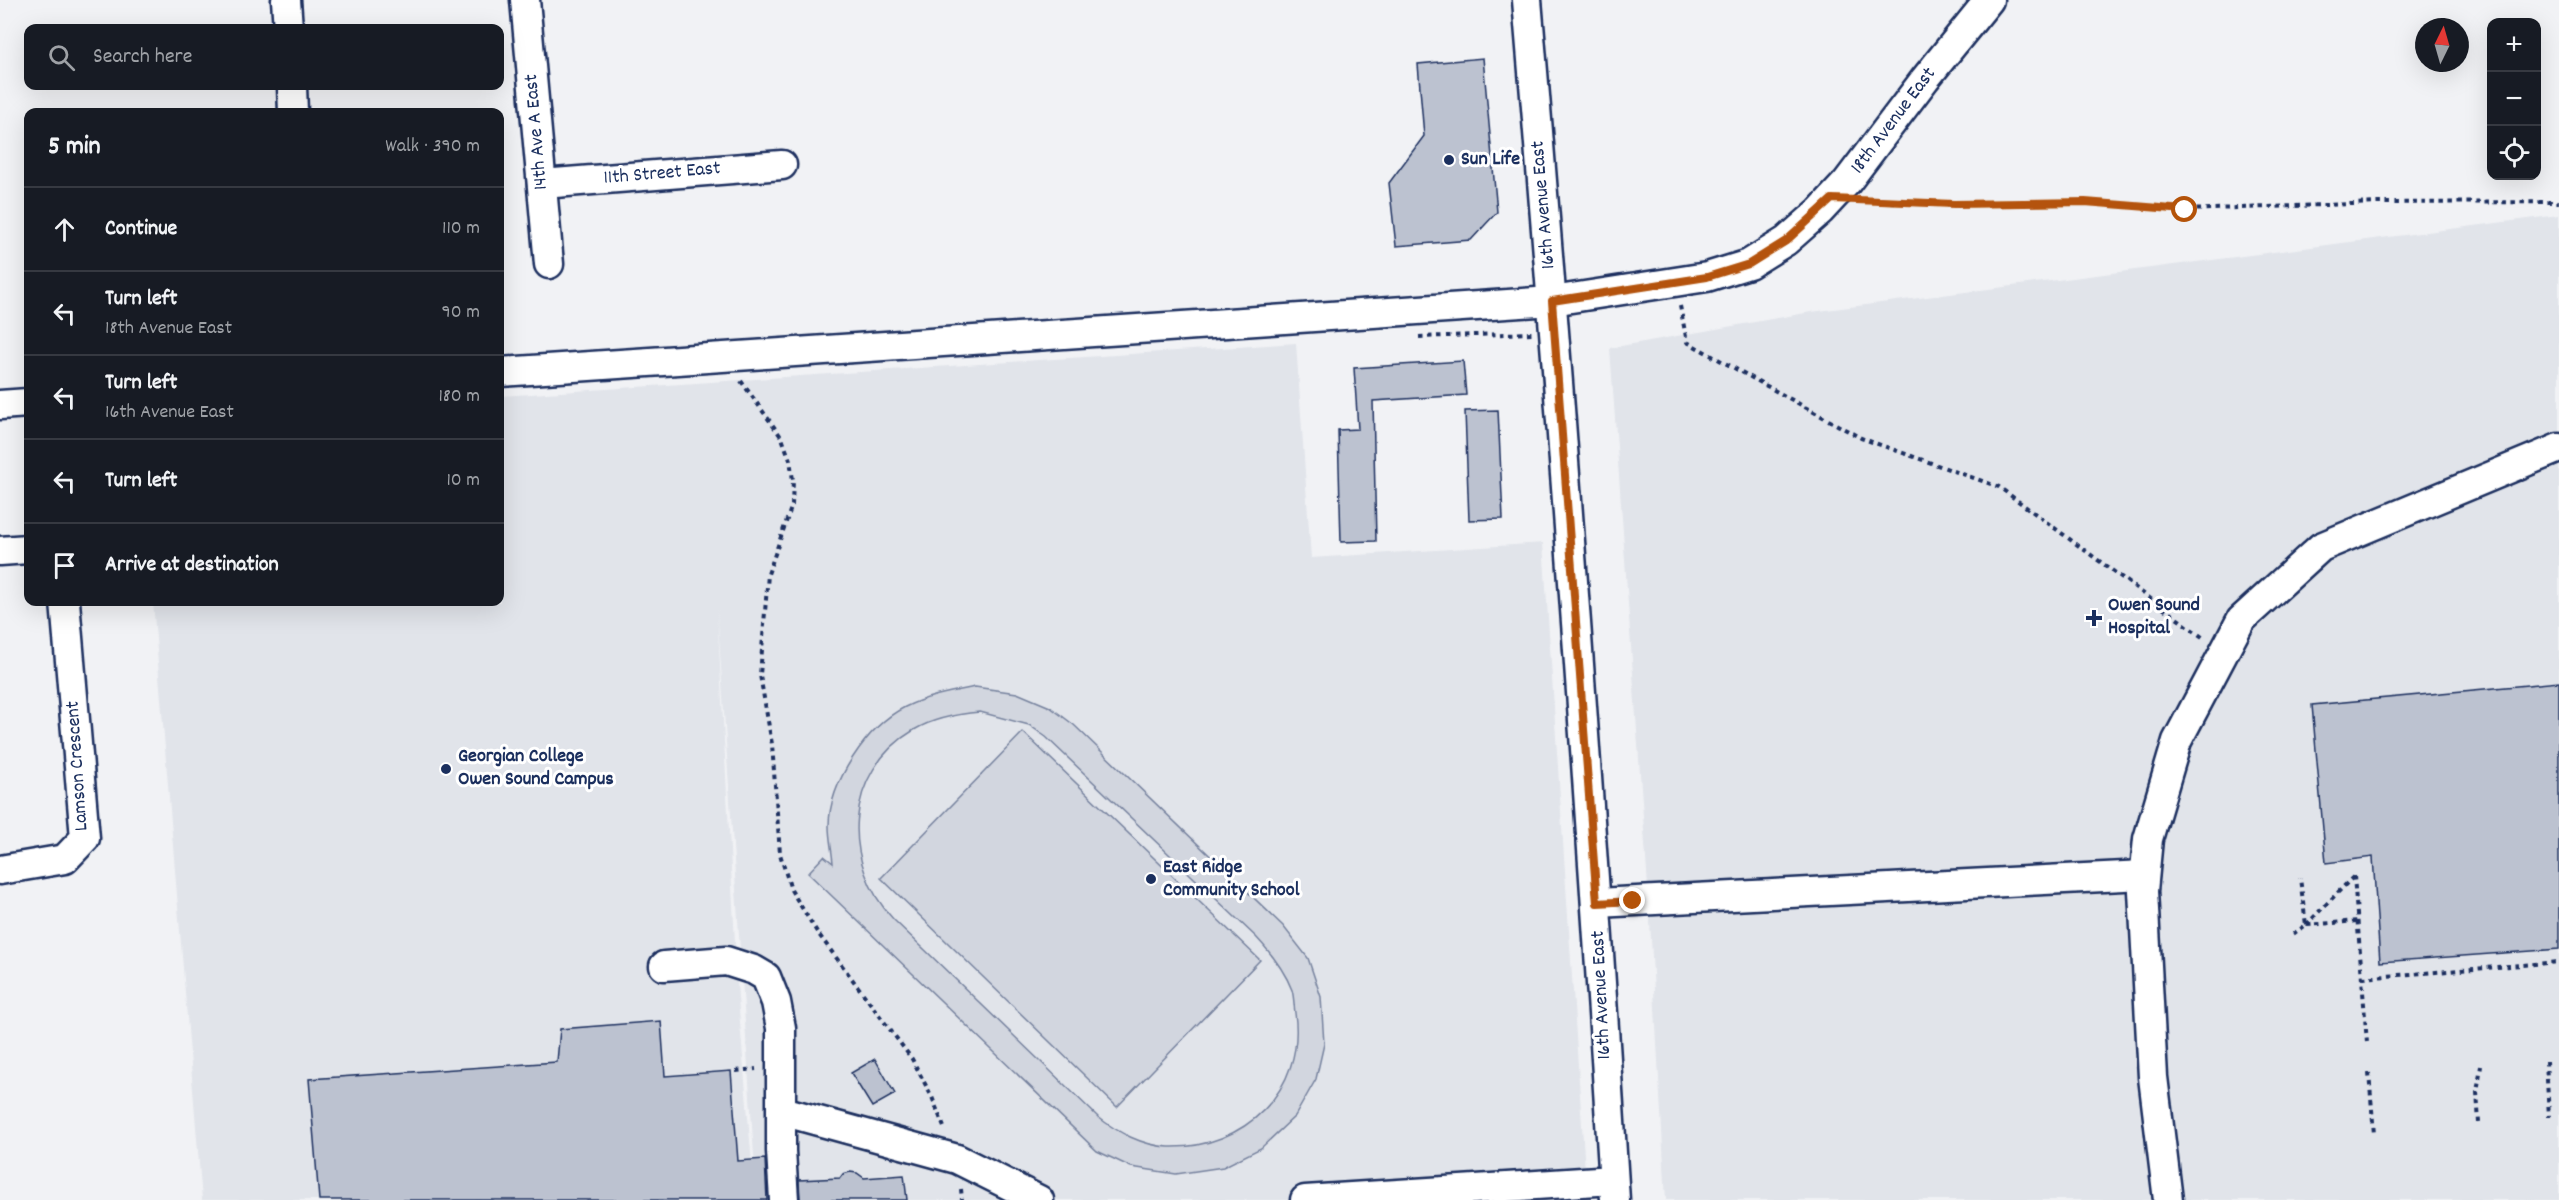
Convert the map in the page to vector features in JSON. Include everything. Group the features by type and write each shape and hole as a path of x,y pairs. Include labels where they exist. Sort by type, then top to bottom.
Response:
{"street":[{"path":"286,0 288,24"},
{"name":"14th Ave A East","path":"525,0 549,264"},
{"name":"16th Avenue East","path":"1527,0 1597,903 1614,1190"},
{"name":"18th Avenue East","path":"504,372 1552,301 1707,277 1749,264 1786,241 1832,199 1989,0"},
{"path":"292,90 293,108"},
{"name":"11th Street East","path":"542,184 782,165"},
{"path":"0,405 24,403"},
{"path":"2168,1200 2154,1077 2142,891 2148,838 2177,741 2241,620 2321,547 2559,448"},
{"path":"0,551 24,549"},
{"name":"Lamson Crescent","path":"0,870 65,859 85,838 65,606"},
{"path":"1597,903 2144,875"},
{"path":"664,966 726,961 754,970 766,977 776,1002 781,1028 781,1151 784,1200"},
{"path":"782,1111 957,1159 1039,1200"},
{"path":"1305,1200 1614,1190"}],"path":[{"path":"1832,199 1954,204 2085,202 2185,210 2271,209 2379,203 2559,202"},
{"path":"1674,282 1687,342 1861,438 1999,486 2224,652"},
{"path":"740,380 782,438 790,460 792,480 792,505 768,574 760,675 772,744 780,854 791,890 816,932 912,1059 932,1097 957,1159"},
{"path":"2293,934 2306,925 2354,876 2367,1043"},
{"path":"2300,878 2306,925"},
{"path":"2306,925 2358,921"},
{"path":"2362,978 2559,962"},
{"path":"2546,1061 2549,1117"},
{"path":"2479,1123 2477,1081 2481,1066"},
{"path":"2370,1073 2374,1134"}],"shaded area":[{"name":"Owen Sound Hospital","path":"2559,215 2559,1200 1666,1200 1648,887 1610,348 1811,312"},
{"name":"East Ridge Community School","path":"1296,343 1311,558 1543,543 1587,1200 757,1200 717,609 738,998 755,1200 202,1200 153,606 504,606 504,396"},
{"path":"975,687 1017,693 1050,707 1074,725 1283,926 1308,958 1321,997 1324,1044 1316,1079 1295,1116 1261,1148 1223,1167 1176,1174 1131,1167 1097,1151 808,873 824,856 833,863 829,831 831,809 843,774 864,742 891,716 913,703","holes":["980,712 1029,725 1046,737 1256,937 1277,962 1289,982 1294,999 1296,1041 1290,1067 1280,1090 1264,1110 1245,1126 1222,1138 1196,1145 1159,1146 1131,1137 1105,1123 894,920 877,897 865,872 858,846 858,819 862,794 873,769 891,748 922,726 946,717 963,714"]},
{"path":"1023,732 1260,960 1117,1107 881,878"}],"building":[{"name":"Sun Life","path":"1483,58 1497,212 1471,240 1396,246 1389,183 1424,136 1418,64"},
{"path":"1463,361 1466,395 1373,401 1376,541 1341,542 1338,430 1358,429 1354,368"},
{"path":"1498,410 1503,519 1469,520 1465,411"},
{"path":"2559,682 2559,949 2380,962 2373,857 2326,863 2312,705"},
{"path":"661,1021 665,1076 731,1071 738,1161 765,1159 767,1200 319,1200 309,1079 557,1062 560,1029"},
{"path":"875,1059 895,1094 872,1107 851,1073"},
{"path":"857,1173 864,1178 904,1175 907,1200 800,1200 799,1180 840,1178 843,1174"}],"place":[{"name":"Sun Life","path":"1449,160"},
{"name":"Owen Sound Hospital","path":"2094,618"},
{"name":"Georgian College Owen Sound Campus","path":"446,769"},
{"name":"East Ridge Community School","path":"1151,879"}],"route":[{"path":"1633,901 1597,903 1552,301 1707,277 1749,264 1786,241 1832,199 1954,204 2085,202 2185,210"}]}
